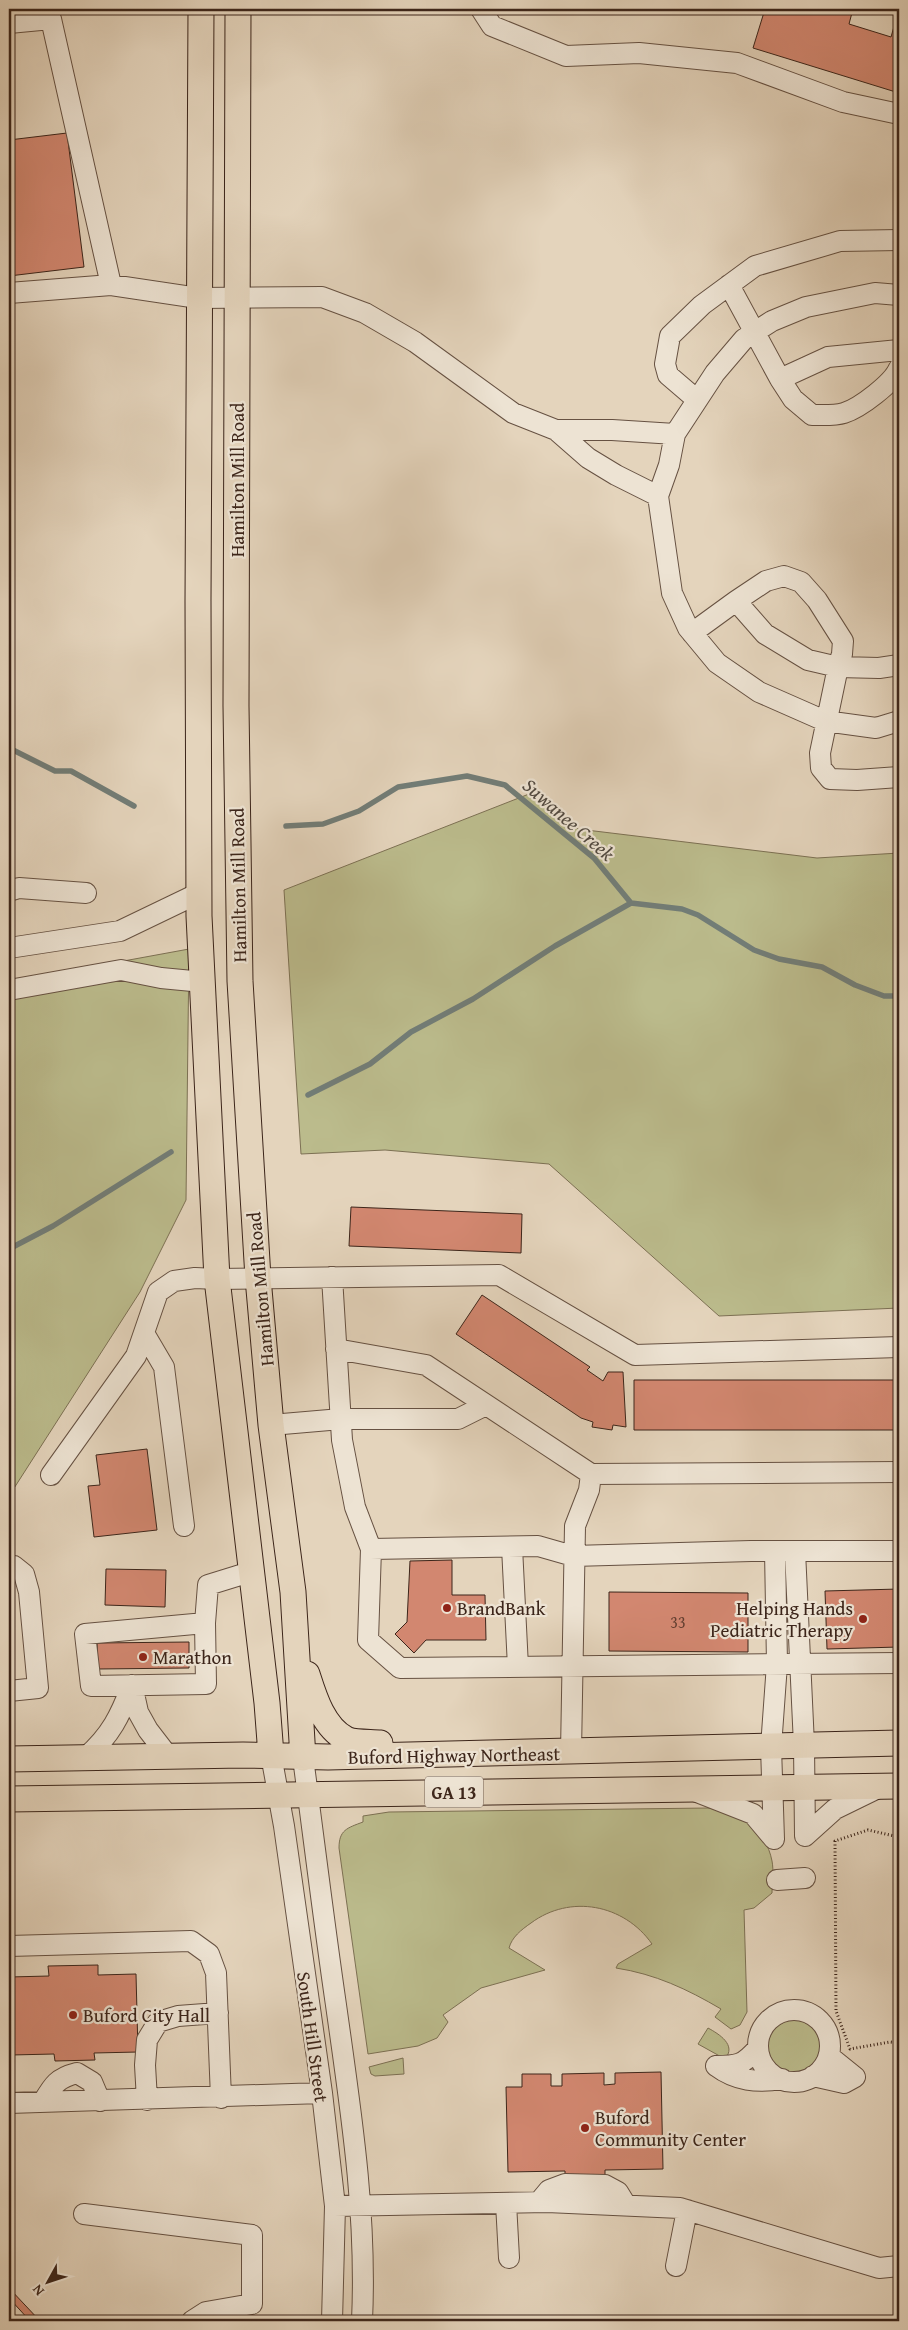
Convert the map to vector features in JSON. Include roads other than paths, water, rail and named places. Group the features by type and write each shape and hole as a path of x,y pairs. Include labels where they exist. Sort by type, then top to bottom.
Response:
{"main road":[{"name":"Hamilton Mill Road","path":"201,9 198,298 200,893 203,982 217,1279 250,1572 267,1703 271,1755"},
{"name":"Hamilton Mill Road","path":"238,9 236,706 240,981 258,1278 271,1425 293,1592 303,1758"},
{"path":"297,1640 315,1699 326,1719 347,1739 456,1753"},
{"name":"Buford Highway Northeast","path":"9,1759 271,1755 303,1758 899,1743"},
{"name":"Buford Highway Northeast","path":"9,1799 890,1786"}],"street":[{"path":"481,9 492,26 566,56 639,53 737,63 843,102 899,114"},
{"path":"9,23 51,19 111,285"},
{"path":"696,399 668,375 665,364 670,336 702,305 755,266 840,241 899,240"},
{"path":"9,293 111,285 198,298 322,297 365,313 415,342 514,413 556,430 588,458 616,475 658,496"},
{"path":"729,285 780,379 793,399 812,415 845,413 874,395 899,368"},
{"path":"899,296 875,293 806,307 772,320 753,332 738,346 696,399 675,434 669,465 658,496 672,593 692,633 716,663 759,692 825,721 876,728 899,721"},
{"path":"780,379 828,357 899,350"},
{"path":"556,430 612,430 675,434"},
{"path":"692,633 766,581 784,576 801,582 817,600 843,641 842,654 825,721 820,761 821,768 830,779 857,780 899,777"},
{"path":"736,601 765,634 808,660 838,667 879,668 899,665"},
{"path":"9,891 19,888 86,893"},
{"path":"9,948 120,930 200,893"},
{"path":"9,990 120,970 161,978 203,982"},
{"path":"51,1475 136,1356 158,1292 174,1281 196,1278 499,1275 636,1355 899,1347"},
{"path":"332,1277 342,1440 355,1506 371,1549 368,1640 400,1668 899,1663"},
{"path":"144,1333 164,1368 184,1526"},
{"path":"336,1349 426,1365 591,1474 899,1472"},
{"path":"271,1425 341,1419 458,1419 486,1405"},
{"path":"571,1752 575,1526 589,1490 591,1474"},
{"path":"371,1549 538,1546 573,1556 775,1551 899,1551"},
{"path":"512,1547 518,1667"},
{"path":"685,1788 752,1814 774,1839 771,1747 776,1664 775,1551"},
{"path":"795,1551 804,1745 805,1836 835,1809 890,1786"},
{"path":"9,1567 14,1566 24,1574 29,1592 38,1688 9,1691"},
{"path":"205,1623 85,1634 91,1686 206,1684 205,1623 208,1585 250,1572"},
{"path":"132,1685 138,1712 148,1730 168,1756"},
{"path":"86,1757 103,1742 112,1730 132,1685"},
{"name":"South Hill Street","path":"271,1755 322,2093 335,2206 332,2321"},
{"name":"South Hill Street","path":"303,1758 362,2206 364,2240 362,2321"},
{"path":"777,1880 805,1878"},
{"path":"9,1946 192,1941 208,1954 216,1973 221,2098"},
{"path":"798,2009 810,2013 820,2020 827,2031 830,2043 829,2056 825,2066 813,2076 796,2082 782,2079 766,2069 760,2059 758,2048 759,2035 769,2020 785,2010 798,2009"},
{"path":"147,2100 146,2040 158,2022 178,2016 218,2013"},
{"path":"758,2048 748,2059 737,2066 716,2066 728,2075 739,2078 762,2082 782,2079"},
{"path":"813,2076 844,2083 855,2077 829,2056"},
{"path":"43,2102 51,2088 62,2077 77,2074 92,2082 100,2101"},
{"path":"9,2103 221,2098 322,2093"},
{"path":"335,2206 540,2202 680,2208 879,2268 899,2266"},
{"path":"506,2203 509,2258"},
{"path":"676,2266 687,2210"},
{"path":"84,2214 252,2235 252,2304 206,2312 192,2321"}],"waterway":[{"name":"Suwanee Creek","path":"9,748 55,771 71,771 134,806"},
{"name":"Suwanee Creek","path":"286,826 323,824 359,811 398,787 467,776 505,785 594,858 631,903 682,909 698,915 754,950 779,959 822,967 855,985 884,996 899,996"},
{"path":"308,1095 370,1064 411,1032 473,999 555,946 631,903"},
{"path":"9,1249 53,1226 171,1152"}],"place":[{"name":"BrandBank","path":"447,1608"},
{"name":"Helping Hands Pediatric Therapy","path":"863,1619"},
{"name":"Marathon","path":"143,1657"},
{"name":"Buford City Hall","path":"73,2015"},
{"name":"Buford Community Center","path":"585,2128"}]}
